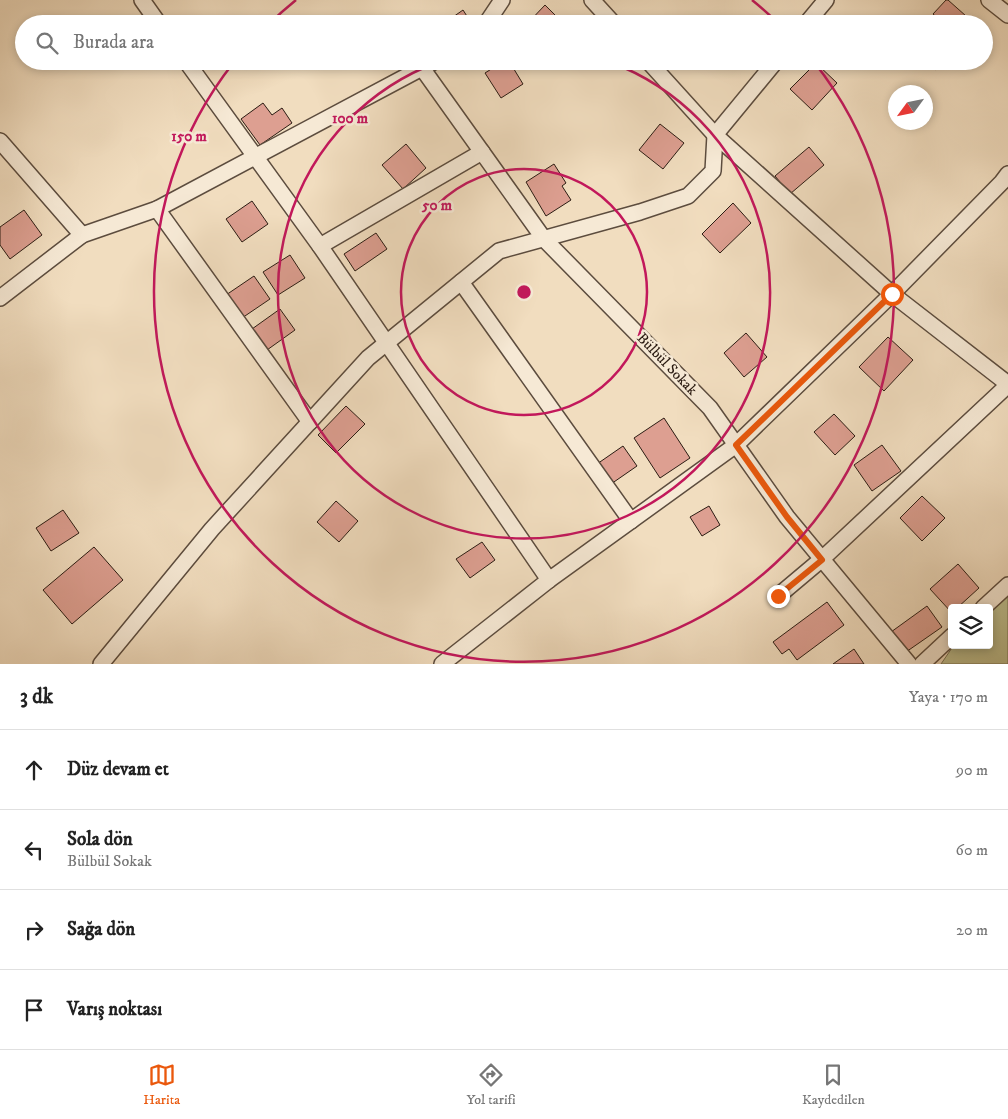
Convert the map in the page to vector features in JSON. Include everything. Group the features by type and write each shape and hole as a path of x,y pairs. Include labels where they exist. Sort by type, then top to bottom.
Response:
{"street":[{"path":"142,0 153,15"},
{"path":"492,15 502,0"},
{"path":"592,0 606,15"},
{"path":"814,15 826,0"},
{"path":"989,0 1008,15"},
{"path":"193,70 320,246 549,580"},
{"path":"0,298 82,235 157,208 418,70"},
{"name":"Bülbül Sokak","path":"433,70 482,152 544,239 710,408 787,517 909,664"},
{"path":"656,70 716,135 892,294 1008,385 822,560 778,596"},
{"path":"101,664 212,529 368,358 499,251 640,212 688,196 713,171 716,135 769,70"},
{"path":"0,141 82,235"},
{"path":"320,246 482,152"},
{"path":"442,664 549,580 736,445 1006,181"},
{"path":"157,208 310,422"},
{"path":"461,282 631,521"},
{"path":"987,604 1008,585"},
{"path":"922,664 948,640"}],"green space":[{"path":"1008,594 1008,664 941,664 951,649 993,649 993,608"}],"building":[{"path":"948,0 965,15 934,15 933,14"},
{"path":"545,5 555,15 536,15"},
{"path":"463,10 466,15 456,15"},
{"path":"490,70 514,70 523,84 501,98 485,73"},
{"path":"809,70 823,70 837,83 812,110 790,89"},
{"path":"263,103 272,115 282,108 292,123 260,145 241,119"},
{"path":"660,124 684,143 663,169 639,150"},
{"path":"406,144 426,168 403,189 382,165"},
{"path":"809,147 824,165 790,194 775,176"},
{"path":"554,164 566,183 562,186 571,200 546,216 526,182"},
{"path":"252,201 268,224 242,242 226,219"},
{"path":"733,203 751,223 720,253 702,234"},
{"path":"24,210 42,235 10,259 0,245 0,227"},
{"path":"376,233 387,249 355,271 344,254"},
{"path":"290,255 305,278 278,295 263,272"},
{"path":"254,276 270,299 242,318 226,295"},
{"path":"280,309 295,330 267,350 252,329"},
{"path":"746,333 767,357 744,377 724,353"},
{"path":"888,337 913,360 884,391 859,367"},
{"path":"346,406 365,424 336,453 318,435"},
{"path":"834,414 855,436 835,455 814,432"},
{"path":"664,418 690,458 660,478 634,438"},
{"path":"882,445 901,471 872,491 854,465"},
{"path":"623,446 637,466 611,484 597,464"},
{"path":"922,496 945,518 922,541 900,518"},
{"path":"336,501 358,521 339,542 317,522"},
{"path":"709,506 720,525 702,536 690,517"},
{"path":"63,510 79,533 51,551 36,528"},
{"path":"482,542 495,560 470,578 456,559"},
{"path":"94,547 123,580 72,624 43,590"},
{"path":"958,564 979,588 961,604 948,604 948,609 930,589"},
{"path":"827,602 844,625 797,660 789,649 782,654 773,642"},
{"path":"927,606 942,627 906,652 891,632"},
{"path":"854,649 864,664 833,664"}],"route":[{"path":"778,596 822,560 787,517 736,445 892,294"}]}
